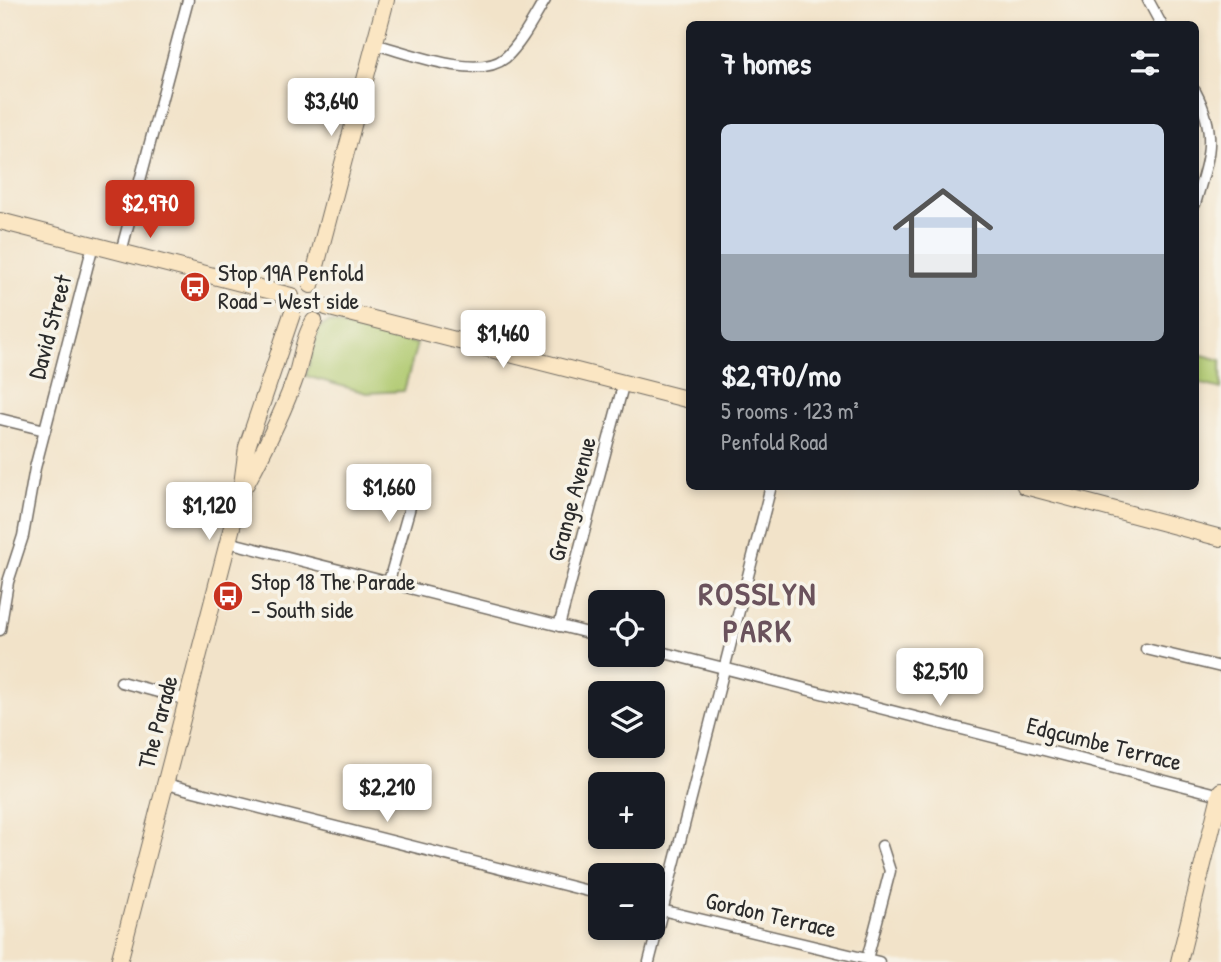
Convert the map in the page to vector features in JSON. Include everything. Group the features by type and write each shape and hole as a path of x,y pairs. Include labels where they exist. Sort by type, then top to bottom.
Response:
{"main road":[{"path":"311,285 386,0"},
{"path":"0,220 290,296"},
{"path":"311,285 325,295 326,307 314,321 302,321 292,314 290,296 299,287 311,285"},
{"path":"326,307 686,399"},
{"name":"The Parade","path":"119,962 241,492 247,447 292,314"},
{"name":"The Parade","path":"241,492 263,453 287,397 314,321"},
{"path":"1041,490 1221,538"},
{"path":"1180,962 1218,816 1220,793"}],"street":[{"path":"121,252 188,0"},
{"path":"374,44 480,68 506,57 545,0"},
{"path":"1148,0 1159,21"},
{"path":"1199,98 1211,144 1199,189"},
{"name":"David Street","path":"0,630 4,581 23,536 45,430 93,245"},
{"name":"Grange Avenue","path":"559,626 624,383"},
{"path":"0,419 45,430"},
{"path":"389,581 419,475"},
{"path":"665,881 725,668 770,490"},
{"path":"228,541 588,633"},
{"path":"1146,649 1221,667"},
{"name":"Edgcumbe Terrace","path":"665,653 1220,793"},
{"path":"121,682 188,700"},
{"path":"166,784 588,891"},
{"path":"873,960 890,871 882,846"},
{"name":"Gordon Terrace","path":"665,911 873,960"},
{"path":"649,962 652,940"}],"green space":[{"path":"329,322 417,344 404,391 367,393 306,376 319,328"},
{"path":"1199,354 1221,360 1221,389 1199,383"}],"place":[{"name":"Stop 19A Penfold Road - West side","path":"195,287"},
{"name":"Stop 18 The Parade - South side","path":"228,596"}],"district":[{"name":"ROSSLYN PARK","path":"758,612"}]}
